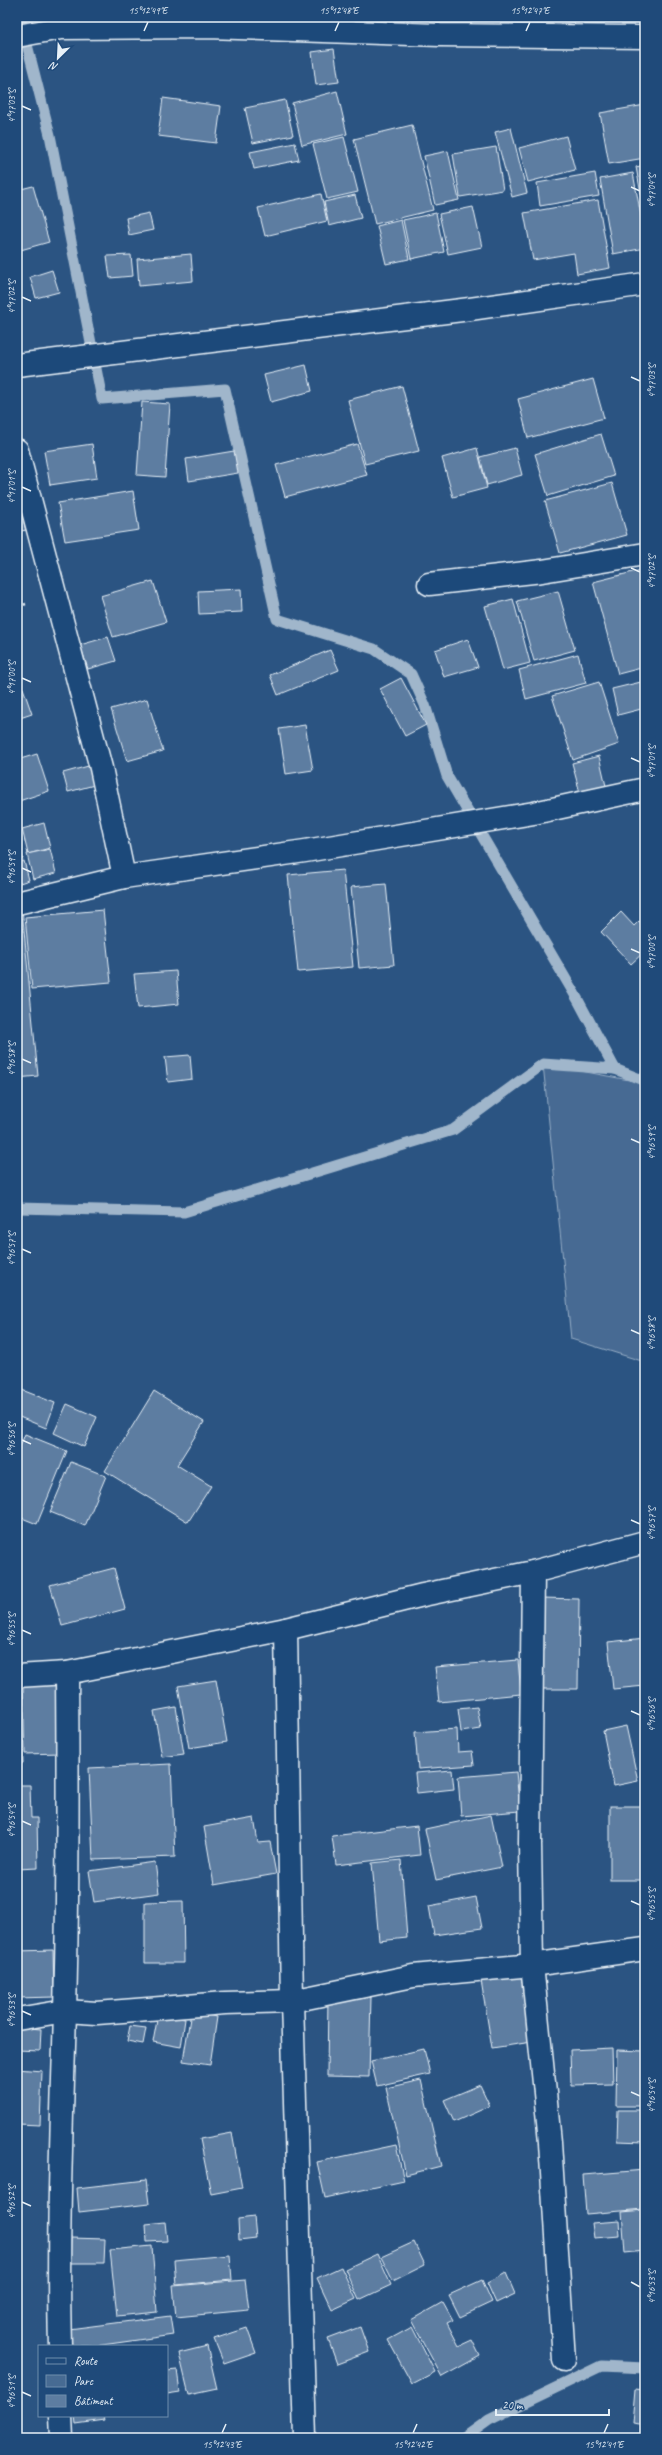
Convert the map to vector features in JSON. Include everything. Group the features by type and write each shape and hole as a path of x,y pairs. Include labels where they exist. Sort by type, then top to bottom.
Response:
{"street":[{"path":"17,36 61,28 208,27 440,35 645,37"},
{"path":"17,365 470,309 645,284"},
{"path":"17,450 101,768 124,877"},
{"path":"429,584 542,571 645,554"},
{"path":"17,902 124,877 305,851 534,813 645,789"},
{"path":"17,1676 67,1673 286,1629 423,1595 533,1572 645,1542"},
{"path":"533,1572 530,1844 532,1965 550,2142 564,2360"},
{"path":"286,1629 292,2001 305,2438"},
{"path":"60,2345 57,2265 65,2011 68,1814 67,1673"},
{"path":"17,2019 65,2011 97,2013 225,2003 292,2001 413,1976 532,1965 645,1949"},
{"path":"62,2417 62,2438"}],"green space":[{"path":"543,1064 645,1083 645,1362 571,1339"}],"building":[{"path":"389,17 408,17 406,25 388,20"},
{"path":"518,17 578,17 579,22 519,28"},
{"path":"334,49 339,82 316,85 312,52"},
{"path":"337,91 347,134 302,145 292,103"},
{"path":"163,98 221,106 216,143 158,136"},
{"path":"285,100 293,135 253,143 245,108"},
{"path":"645,105 645,158 609,164 600,113"},
{"path":"412,125 433,210 375,224 354,139"},
{"path":"511,128 527,193 512,197 495,132"},
{"path":"566,136 575,170 528,182 519,148"},
{"path":"344,137 358,192 327,199 313,144"},
{"path":"295,143 299,160 254,169 250,152"},
{"path":"496,147 503,190 460,197 453,154"},
{"path":"448,151 459,200 435,205 424,156"},
{"path":"645,165 645,205 643,205 636,167"},
{"path":"595,173 599,196 540,206 537,183"},
{"path":"633,173 645,237 645,248 613,254 600,179"},
{"path":"33,186 49,242 17,251 17,190"},
{"path":"321,194 327,221 265,236 258,208"},
{"path":"355,195 361,218 329,226 324,202"},
{"path":"598,200 610,268 577,274 574,253 533,260 524,213"},
{"path":"473,207 482,247 448,254 439,214"},
{"path":"149,213 153,230 129,235 126,218"},
{"path":"436,213 444,252 411,259 403,220"},
{"path":"401,220 409,259 386,264 377,226"},
{"path":"191,254 193,281 139,286 137,259"},
{"path":"131,255 133,276 110,278 107,256"},
{"path":"52,270 59,292 36,298 30,277"},
{"path":"306,365 312,391 271,402 264,375"},
{"path":"593,379 604,418 528,438 518,399"},
{"path":"402,386 419,451 365,464 348,400"},
{"path":"142,402 170,404 165,477 137,475"},
{"path":"601,434 614,476 548,496 535,454"},
{"path":"92,444 97,478 50,485 44,451"},
{"path":"357,444 367,475 285,497 276,465"},
{"path":"477,448 487,488 453,497 442,458"},
{"path":"515,448 522,475 487,485 480,457"},
{"path":"234,451 238,473 189,481 186,459"},
{"path":"612,483 627,535 560,553 545,501"},
{"path":"133,491 139,530 65,541 58,503"},
{"path":"19,503 26,530 17,532 17,504"},
{"path":"645,569 645,667 618,674 593,582"},
{"path":"153,581 166,622 113,637 100,596"},
{"path":"241,589 242,612 199,614 198,591"},
{"path":"558,591 575,650 534,661 517,601"},
{"path":"513,599 530,663 503,670 485,606"},
{"path":"108,637 116,661 88,669 80,645"},
{"path":"468,639 478,667 444,677 435,650"},
{"path":"330,650 339,670 278,695 270,675"},
{"path":"578,654 586,683 526,699 519,670"},
{"path":"401,678 426,725 405,736 380,689"},
{"path":"645,681 645,708 618,715 612,689"},
{"path":"599,682 619,744 573,760 552,696"},
{"path":"23,688 32,714 17,719 17,690"},
{"path":"147,699 163,751 127,761 111,709"},
{"path":"305,725 313,770 286,774 279,729"},
{"path":"37,754 49,791 19,801 17,794 17,760"},
{"path":"599,756 606,786 580,793 572,763"},
{"path":"92,765 98,784 68,792 63,773"},
{"path":"44,823 50,848 28,854 22,829"},
{"path":"19,846 23,859 17,860 17,847"},
{"path":"50,849 56,873 33,879 27,854"},
{"path":"24,861 29,880 17,884 17,863"},
{"path":"343,870 353,967 298,972 288,875"},
{"path":"386,884 394,965 359,968 351,887"},
{"path":"22,909 38,1076 17,1078 17,910"},
{"path":"103,910 111,982 32,989 25,917"},
{"path":"621,912 634,926 639,921 645,927 645,951 631,964 601,932"},
{"path":"176,971 179,1004 138,1008 134,974"},
{"path":"190,1055 192,1079 168,1082 165,1057"},
{"path":"22,1390 55,1403 46,1428 17,1416 17,1401"},
{"path":"154,1391 204,1422 177,1465 211,1486 188,1522 105,1471"},
{"path":"67,1404 97,1417 84,1447 54,1433"},
{"path":"25,1434 67,1451 37,1524 17,1516 17,1454"},
{"path":"71,1462 106,1476 85,1526 50,1512"},
{"path":"114,1568 125,1609 62,1626 50,1585"},
{"path":"542,1598 579,1599 578,1689 542,1689"},
{"path":"645,1638 645,1686 613,1689 608,1642"},
{"path":"518,1660 521,1694 439,1702 435,1667"},
{"path":"216,1680 227,1742 189,1748 178,1686"},
{"path":"57,1685 60,1753 25,1754 23,1687"},
{"path":"176,1707 184,1754 162,1757 154,1711"},
{"path":"477,1707 481,1729 461,1732 458,1709"},
{"path":"626,1726 638,1781 614,1786 603,1731"},
{"path":"457,1729 458,1752 472,1751 474,1765 418,1769 415,1732"},
{"path":"17,1730 22,1730 23,1763 17,1764"},
{"path":"171,1764 175,1857 93,1860 89,1768"},
{"path":"452,1770 454,1789 417,1793 415,1773"},
{"path":"516,1772 520,1811 461,1816 458,1777"},
{"path":"17,1785 30,1785 31,1818 37,1818 38,1868 17,1869"},
{"path":"610,1806 645,1806 645,1880 610,1880"},
{"path":"491,1815 502,1867 436,1880 425,1829"},
{"path":"254,1818 258,1843 270,1842 276,1874 214,1885 204,1827"},
{"path":"417,1826 420,1855 336,1865 332,1836"},
{"path":"401,1860 407,1938 379,1941 372,1863"},
{"path":"155,1862 159,1893 94,1902 89,1871"},
{"path":"476,1897 482,1928 434,1935 429,1906"},
{"path":"183,1901 184,1963 145,1963 145,1902"},
{"path":"53,1950 54,1997 17,1998 17,1951"},
{"path":"520,1968 532,2042 492,2048 480,1974"},
{"path":"328,1996 371,1997 369,2077 327,2076"},
{"path":"191,2012 217,2017 210,2065 183,2061"},
{"path":"158,2015 185,2019 181,2047 153,2042"},
{"path":"130,2026 146,2028 143,2044 127,2041"},
{"path":"17,2027 41,2029 40,2051 17,2050"},
{"path":"612,2048 613,2084 571,2085 570,2050"},
{"path":"424,2049 430,2074 377,2086 371,2061"},
{"path":"617,2050 644,2051 643,2106 616,2106"},
{"path":"17,2069 42,2071 40,2125 17,2124"},
{"path":"421,2080 441,2166 406,2175 386,2088"},
{"path":"480,2085 490,2106 454,2122 444,2100"},
{"path":"618,2110 645,2110 645,2142 617,2141"},
{"path":"232,2133 242,2188 211,2194 200,2139"},
{"path":"396,2145 404,2181 325,2198 317,2162"},
{"path":"645,2170 645,2209 586,2214 583,2175"},
{"path":"146,2180 149,2204 79,2212 77,2188"},
{"path":"645,2210 645,2251 625,2253 622,2212"},
{"path":"254,2217 256,2238 239,2240 238,2219"},
{"path":"619,2221 620,2236 594,2238 592,2223"},
{"path":"165,2222 167,2241 147,2242 146,2224"},
{"path":"71,2238 105,2239 104,2263 70,2263"},
{"path":"414,2242 425,2265 393,2281 381,2257"},
{"path":"152,2246 157,2312 117,2316 110,2250"},
{"path":"377,2254 391,2285 359,2300 345,2269"},
{"path":"230,2255 232,2280 176,2285 174,2260"},
{"path":"341,2267 356,2299 332,2310 317,2278"},
{"path":"506,2273 515,2294 496,2303 487,2283"},
{"path":"245,2280 249,2310 176,2317 173,2286"},
{"path":"482,2280 492,2302 460,2317 449,2295"},
{"path":"443,2302 453,2320 447,2323 459,2346 472,2340 480,2356 442,2377 411,2320"},
{"path":"170,2316 173,2335 102,2345 72,2345 69,2329"},
{"path":"360,2327 369,2352 337,2364 328,2339"},
{"path":"412,2327 435,2372 412,2384 388,2340"},
{"path":"247,2328 256,2353 224,2364 214,2339"},
{"path":"207,2346 217,2389 189,2395 179,2353"},
{"path":"177,2370 180,2392 168,2394 168,2371"},
{"path":"635,2389 645,2390 645,2425 632,2423"},
{"path":"75,2417 104,2417 105,2420 76,2424"}],"waterway":[{"path":"20,17 50,135 102,399 225,389 277,619 374,649 411,674 425,705 447,776 578,1000 615,1069"},
{"path":"17,1208 184,1212 453,1130 543,1064 615,1069 645,1081"},
{"path":"464,2438 489,2420 601,2366 645,2368"}]}
